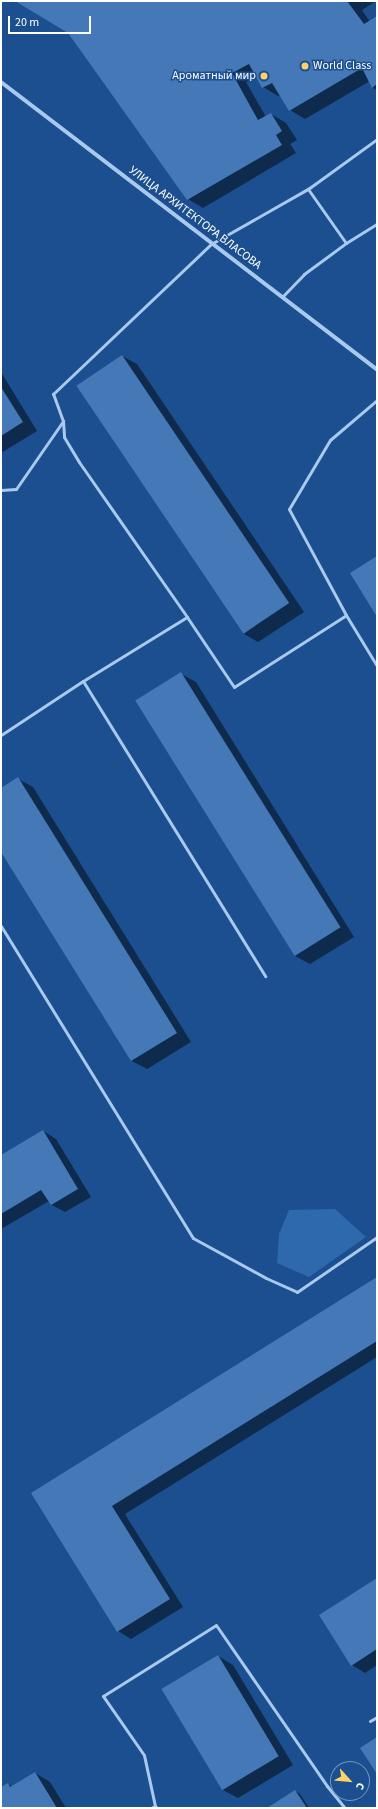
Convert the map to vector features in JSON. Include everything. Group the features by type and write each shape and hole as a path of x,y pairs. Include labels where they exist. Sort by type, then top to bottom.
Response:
{"street":[{"name":"УЛИЦА АРХИТЕКТОРА ВЛАСОВА","path":"1,82 377,369"}],"lane":[{"path":"346,615 234,687 79,462 64,437 63,421 53,394 212,244 308,189 377,139"},
{"path":"308,189 346,243"},
{"path":"282,297 304,274 346,243 377,224"},
{"path":"377,400 330,440 289,509 346,615 377,666"},
{"path":"1,490 16,489 63,421"},
{"path":"1,734 83,681 187,617"},
{"path":"83,681 265,976"},
{"path":"1,926 193,1238 266,1278 297,1292 377,1237"},
{"path":"151,1808 156,1807 144,1755 104,1696 216,1625 327,1786 345,1808"},
{"path":"370,1722 377,1717"}],"shaded area":[{"path":"335,1209 366,1237 309,1277 277,1263 279,1234 289,1210"}],"building":[{"path":"15,1 347,1 364,24 377,16 377,84 372,88 362,68 289,111 272,83 262,88 249,64 232,73 258,120 271,113 282,131 276,135 282,145 187,200 68,33"},
{"path":"122,355 289,603 244,634 76,386"},
{"path":"1,387 23,422 1,436"},
{"path":"377,556 377,617 350,573"},
{"path":"181,672 341,927 295,956 135,701"},
{"path":"18,777 177,1033 131,1061 1,852 1,788"},
{"path":"43,1130 78,1189 51,1205 41,1190 1,1214 1,1155"},
{"path":"377,1277 377,1341 112,1506 170,1599 117,1632 31,1493"},
{"path":"377,1578 377,1649 351,1666 319,1615"},
{"path":"218,1655 279,1756 222,1790 161,1689"},
{"path":"377,1737 377,1774 370,1761 360,1748"},
{"path":"35,1772 57,1808 1,1808 1,1787 8,1783 10,1787"},
{"path":"295,1790 307,1808 267,1808"}],"place":[{"name":"World Class","path":"305,66"},
{"name":"Ароматный мир","path":"264,76"}]}
